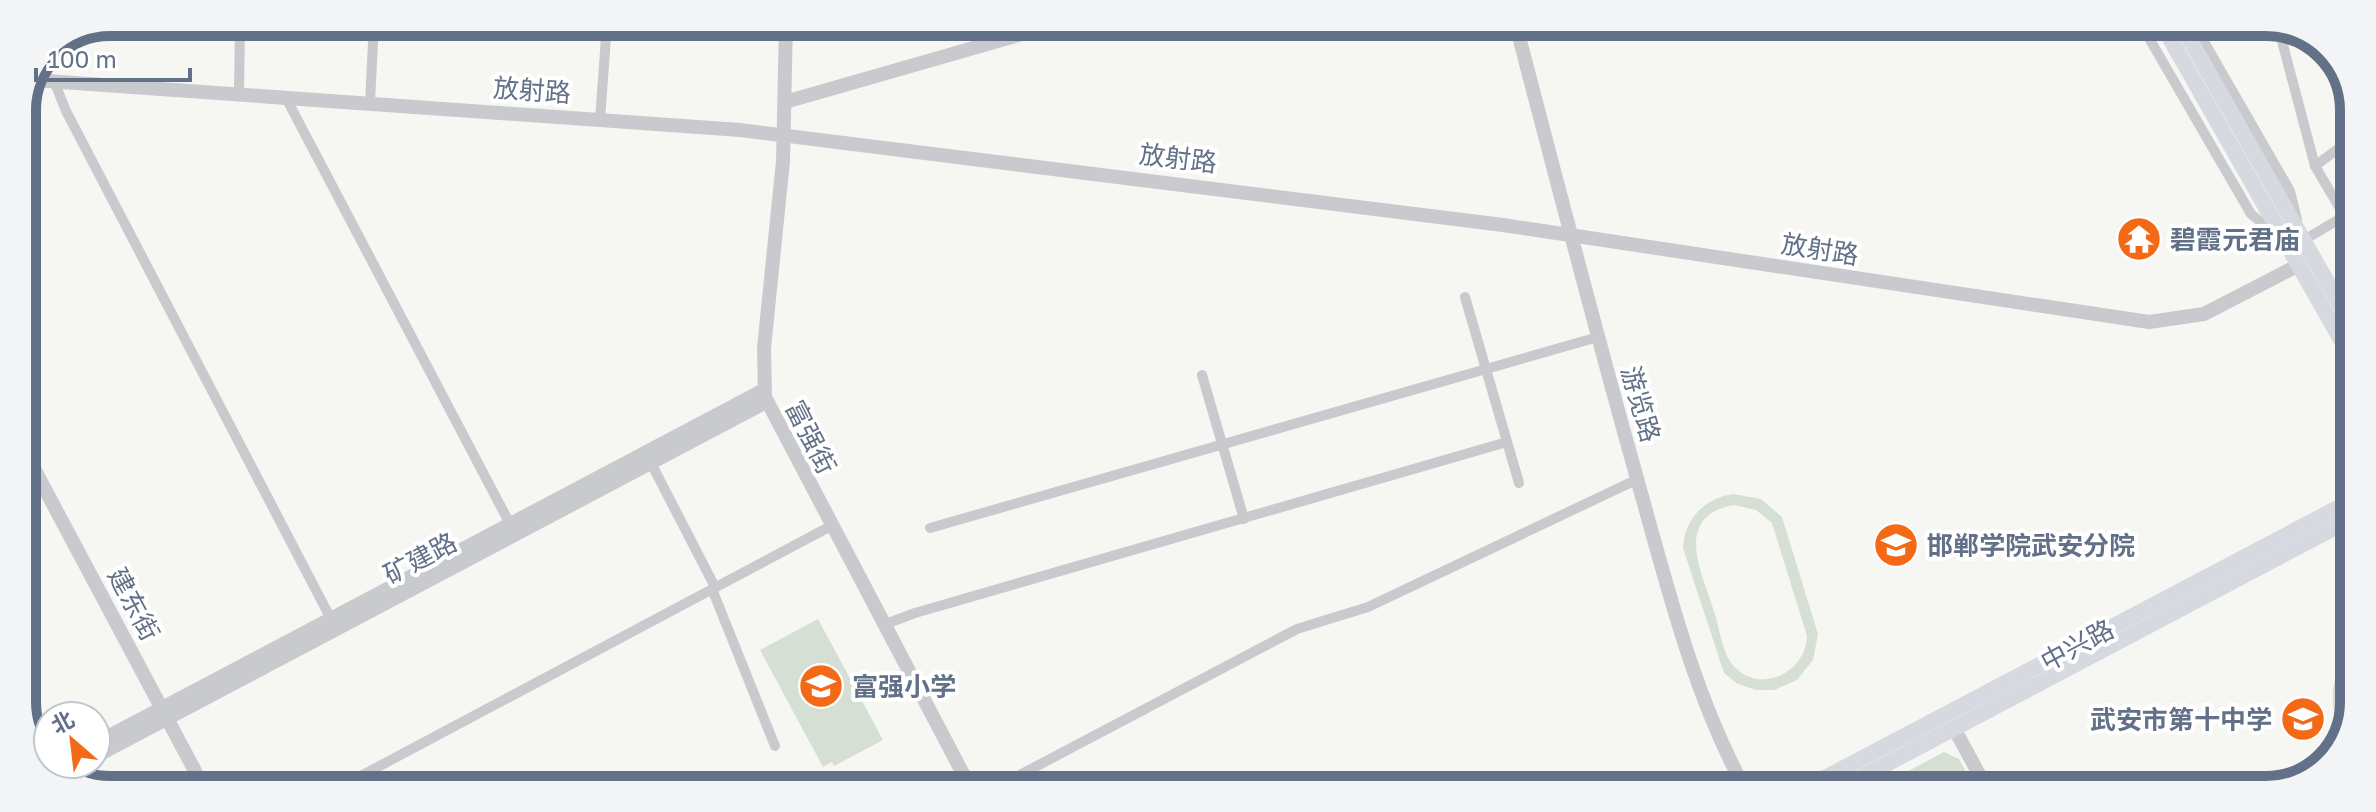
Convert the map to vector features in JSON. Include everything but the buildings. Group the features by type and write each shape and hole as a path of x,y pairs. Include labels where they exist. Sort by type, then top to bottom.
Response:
{"main road":[{"path":"2169,36 2340,307"},
{"path":"2187,36 2274,204"},
{"path":"2297,240 2299,265 2340,338"},
{"name":"中兴路","path":"1829,776 2340,507"},
{"name":"中兴路","path":"1864,776 2340,525"}],"street":[{"path":"239,93 240,36"},
{"path":"370,102 373,36"},
{"path":"600,120 606,36"},
{"name":"富强街","path":"786,36 784,135 765,396 964,776"},
{"path":"785,102 1015,36"},
{"name":"游览路","path":"1519,36 1570,235 1674,607 1706,701 1739,776"},
{"path":"2148,36 2251,214 2297,240"},
{"path":"2201,36 2290,191 2297,240"},
{"path":"2281,37 2315,166 2340,212"},
{"name":"放射路","path":"43,80 370,102 784,135 1115,174 1570,235 2149,322 2204,314 2299,265"},
{"path":"54,81 66,111 331,619"},
{"path":"285,96 510,524"},
{"path":"2315,166 2340,147"},
{"path":"2297,240 2340,217"},
{"path":"1465,297 1519,483"},
{"path":"930,528 1598,337"},
{"path":"1202,375 1244,519"},
{"name":"矿建路","path":"112,746 331,619 510,524 765,396"},
{"name":"矿建路","path":"112,736 165,713 651,463 765,396"},
{"path":"883,625 915,613 1507,442"},
{"path":"651,463 713,588 775,746"},
{"name":"建东街","path":"36,472 198,776"},
{"path":"1018,776 1297,629 1368,607 1638,479"},
{"path":"361,776 831,526"},
{"path":"1954,728 1980,776"}],"shaded area":[{"path":"1733,494 1761,499 1782,517 1818,634 1813,660 1797,680 1774,690 1756,690 1738,684 1724,673 1683,548 1692,519 1705,505","holes":["1734,505 1756,510 1772,523 1807,636 1805,649 1798,661 1789,670 1766,679 1742,674 1729,659 1703,580 1696,548 1697,533 1703,521 1715,511"]},
{"path":"818,619 883,740 834,766 832,762 823,767 760,650"},
{"path":"2340,667 2337,721 2333,693"},
{"path":"1944,752 1959,759 1968,776 1899,776"}],"place":[{"name":"碧霞元君庙","path":"2139,239"},
{"name":"邯郸学院武安分院","path":"1896,545"},
{"name":"富强小学","path":"821,686"},
{"name":"武安市第十中学","path":"2303,719"}]}
